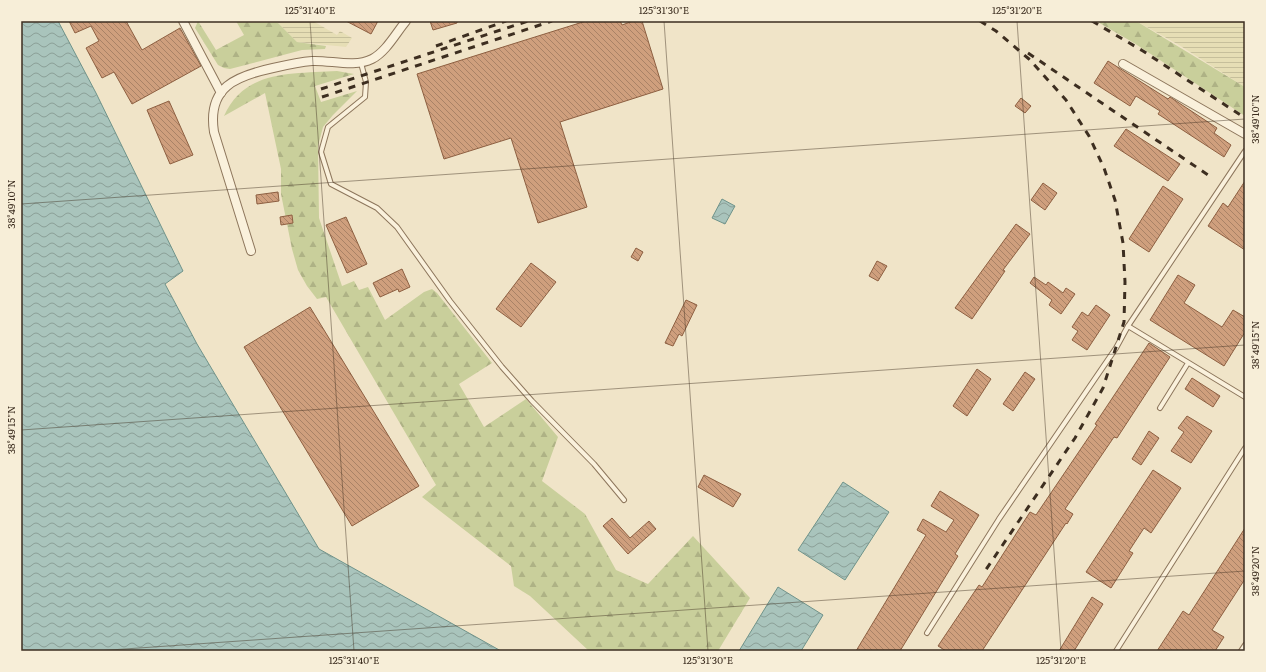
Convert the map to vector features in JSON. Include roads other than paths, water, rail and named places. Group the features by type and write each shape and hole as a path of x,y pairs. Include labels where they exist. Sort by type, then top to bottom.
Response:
{"street":[{"path":"183,21 221,93"},
{"path":"251,250 214,132 211,115 221,93 233,81 245,75 295,63 325,61 361,63 373,59 406,21"},
{"path":"1123,64 1245,134"}],"lane":[{"path":"361,63 366,82 365,97 328,127 321,152 331,184 377,208 397,227 450,301 502,367 532,401 594,464 624,500"},
{"path":"927,633 1000,519 1116,348 1128,326 1245,151"},
{"path":"1128,326 1245,397"},
{"path":"1160,408 1188,363"},
{"path":"1116,651 1245,448"},
{"path":"1241,651 1245,645"}],"water":[{"path":"21,21 58,21 96,93 183,271 165,284 197,344 319,549 501,651 21,651"},
{"path":"722,199 735,206 725,224 712,218"},
{"path":"843,482 889,512 845,580 798,550"},
{"path":"778,587 823,615 801,651 739,651"}],"railway":[{"path":"436,46 506,21"},
{"path":"321,89 528,21"},
{"path":"322,97 552,21"},
{"path":"980,21 996,31 1029,59 1066,100 1089,136 1104,168 1115,200 1123,243 1125,282 1124,322 1103,388 1075,438 983,574"},
{"path":"1092,21 1143,51 1245,118"},
{"path":"1028,53 1211,177"}]}
